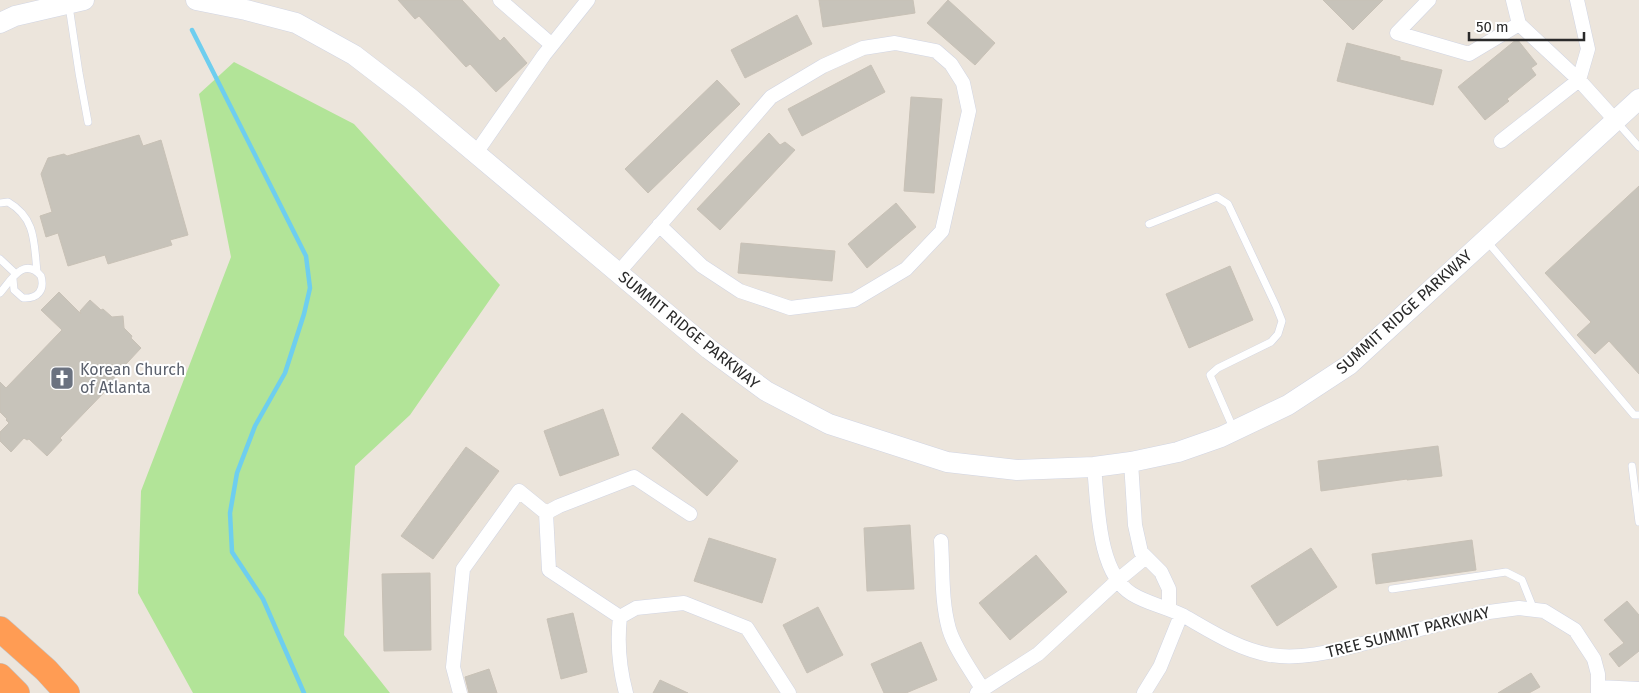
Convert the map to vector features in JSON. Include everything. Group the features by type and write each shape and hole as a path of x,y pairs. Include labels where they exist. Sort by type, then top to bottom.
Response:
{"highway":[{"path":"0,629 46,670 66,693"},
{"path":"0,676 17,693"}],"street":[{"path":"500,0 552,46"},
{"path":"1429,0 1397,33 1469,54 1519,24"},
{"path":"1513,0 1519,24 1578,80 1616,121"},
{"path":"1501,141 1578,80 1588,49 1577,0"},
{"name":"SUMMIT RIDGE PARKWAY","path":"206,1 296,23 354,55 410,98 709,349 766,391 829,424 947,462 1016,470 1094,467 1131,462 1178,452 1234,430 1288,405 1349,365 1639,99"},
{"path":"476,153 584,1"},
{"path":"0,22 15,16 77,2"},
{"path":"618,273 659,225 771,97 823,66 863,48 895,43 936,51 951,64 963,83 969,111 942,231 906,269 854,300 790,308 740,291 702,266 659,225"},
{"path":"1131,462 1135,526 1141,552 1161,572 1169,589 1175,612 1160,667 1144,693"},
{"name":"TREE SUMMIT PARKWAY","path":"1094,467 1101,533 1110,566 1118,580 1130,593 1151,604 1175,612 1239,647 1272,655 1311,656 1489,612 1519,608 1544,611 1575,630 1594,659 1598,674 1598,690 1639,689"},
{"path":"546,514 559,506 634,477 690,514"},
{"path":"460,693 453,668 463,568 520,491 546,514 549,570 620,617"},
{"path":"940,541 949,630 980,691 1038,654 1118,580 1146,557"},
{"path":"620,617 636,608 684,603 747,628 789,693"},
{"path":"620,617 617,639 621,674 626,693"}],"lane":[{"path":"77,2 79,73 88,122"},
{"path":"1616,121 1639,147"},
{"path":"1149,224 1217,197 1228,204 1282,321 1278,334 1271,342 1218,368 1210,375 1234,430"},
{"path":"0,203 8,202 20,209 28,220 34,238 37,272"},
{"path":"1486,239 1634,416 1639,415"},
{"path":"0,259 14,276"},
{"path":"0,293 14,276 26,268 32,269 41,276 42,288 39,293 29,298 18,295 12,285 14,276"},
{"path":"1632,466 1639,522"},
{"path":"1392,590 1506,572 1522,580 1534,610"}],"green space":[{"path":"234,62 354,124 500,285 410,415 355,466 344,635 390,693 193,693 138,593 141,491 231,257 199,94"}],"building":[{"path":"398,0 462,0 500,41 504,37 527,63 496,92 470,64 466,67 419,16 415,19"},
{"path":"819,0 913,0 915,13 823,27"},
{"path":"948,0 995,43 975,65 927,23"},
{"path":"1323,0 1383,0 1353,30"},
{"path":"797,15 812,44 745,78 731,50"},
{"path":"1517,39 1537,64 1531,68 1536,75 1507,99 1509,101 1485,120 1458,87"},
{"path":"1347,43 1400,57 1400,60 1442,70 1433,105 1337,81"},
{"path":"871,65 885,92 802,136 788,109"},
{"path":"717,80 740,104 648,193 625,169"},
{"path":"911,97 942,99 934,193 904,191"},
{"path":"769,133 780,145 785,142 795,150 720,230 697,209"},
{"path":"139,135 143,146 161,140 188,235 170,240 172,245 108,264 105,255 68,266 58,233 46,237 40,216 52,212 41,174 48,158 64,154 67,156"},
{"path":"1639,186 1639,374 1609,341 1595,354 1577,335 1591,322 1545,273"},
{"path":"896,203 916,227 867,268 848,244"},
{"path":"741,243 835,251 832,281 738,273"},
{"path":"1230,266 1253,320 1189,348 1166,294"},
{"path":"59,292 81,314 80,311 90,300 112,317 123,316 124,328 141,348 114,377 116,380 60,438 62,440 47,456 29,439 24,438 11,452 0,441 0,432 9,423 0,412 0,382 6,388 62,330 41,310"},
{"path":"603,409 619,455 560,476 544,431"},
{"path":"682,413 738,461 707,496 652,448"},
{"path":"1438,446 1442,476 1321,491 1318,461"},
{"path":"466,447 499,471 433,559 401,536"},
{"path":"910,525 914,589 867,591 864,528"},
{"path":"709,538 776,559 762,603 694,581"},
{"path":"1472,540 1476,570 1376,584 1372,554"},
{"path":"1311,548 1337,587 1277,626 1251,586"},
{"path":"1036,555 1067,592 1010,640 979,603"},
{"path":"430,573 431,650 384,651 382,574"},
{"path":"1627,601 1639,615 1639,651 1619,667 1609,654 1624,643 1604,620"},
{"path":"818,607 843,655 807,673 783,625"},
{"path":"573,613 587,672 561,679 547,619"},
{"path":"921,642 937,680 906,693 884,693 871,664"},
{"path":"489,669 497,693 469,693 465,677"},
{"path":"1531,673 1540,687 1529,693 1498,693"},
{"path":"660,680 688,693 653,693"}],"waterway":[{"path":"192,30 306,256 310,288 304,314 285,373 255,426 237,473 230,513 232,552 263,599 304,693"}],"place":[{"name":"Korean Church of Atlanta","path":"62,378"}]}
